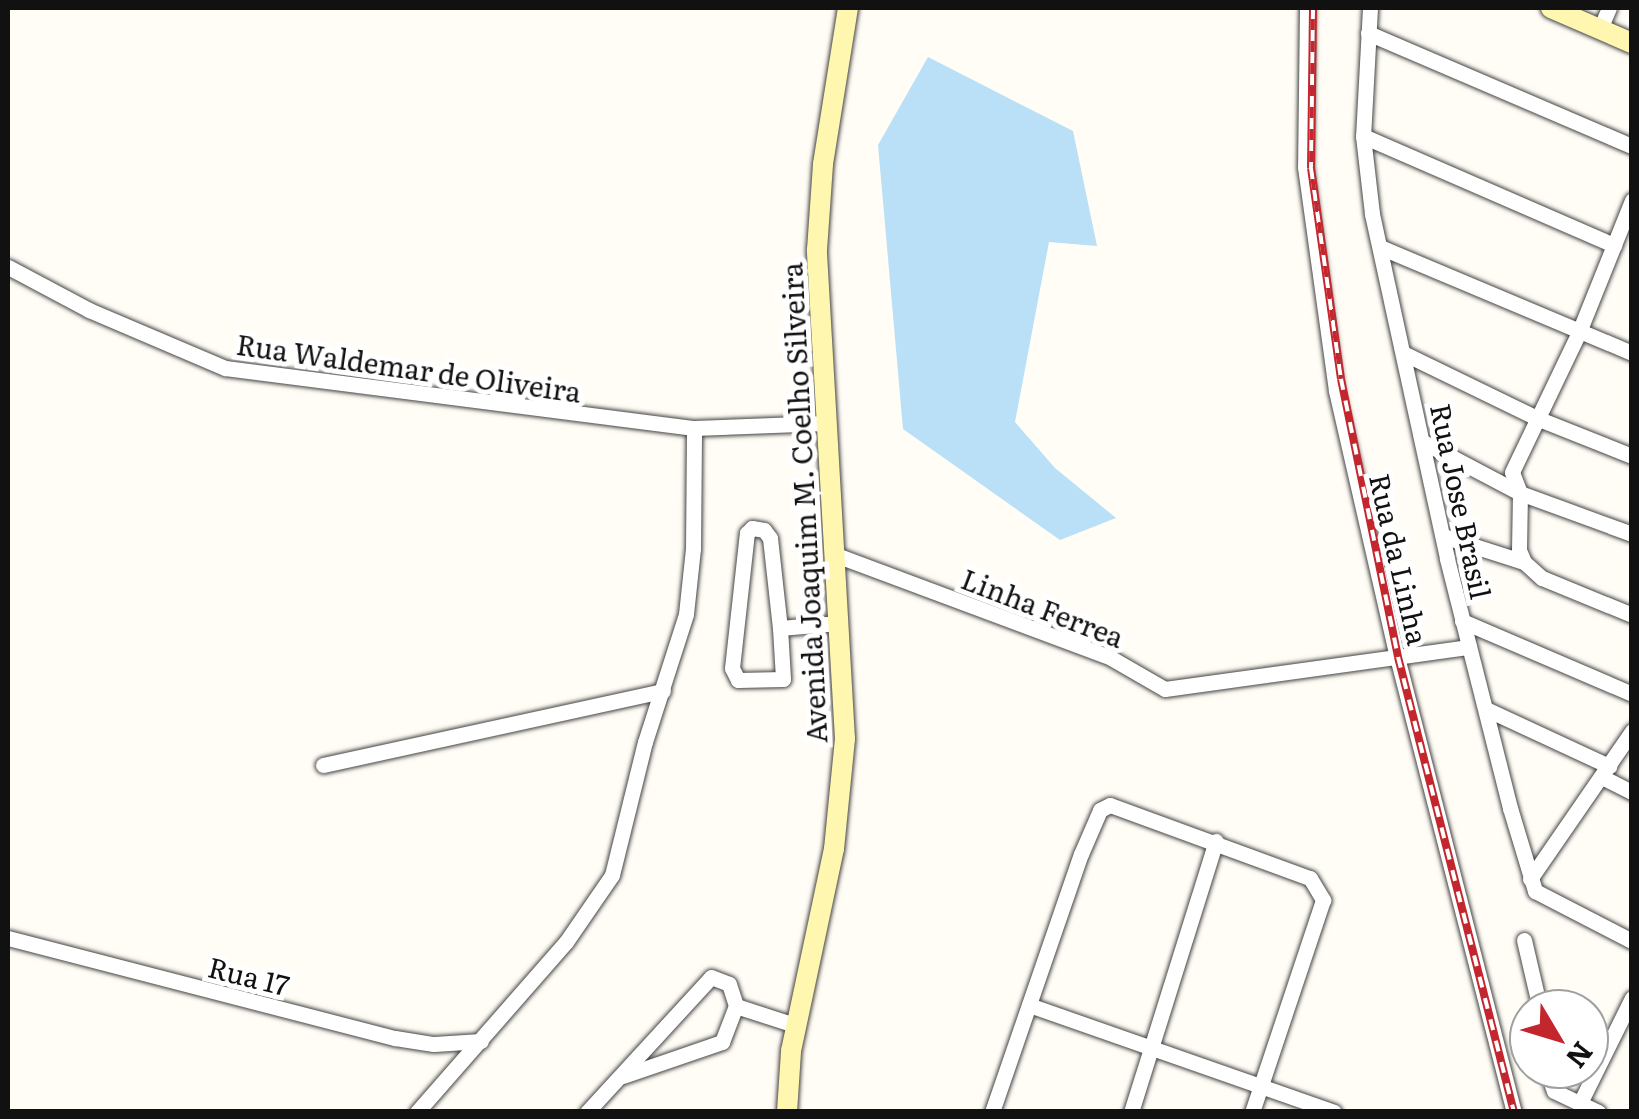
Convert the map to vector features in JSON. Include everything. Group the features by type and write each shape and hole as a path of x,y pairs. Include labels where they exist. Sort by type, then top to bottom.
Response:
{"main road":[{"name":"Avenida Joaquim M. Coelho Silveira","path":"787,1112 796,1025 826,893 839,808 845,708 826,423 818,203 848,8"},
{"path":"1551,8 1632,43"}],"street":[{"name":"Rua da Linha","path":"1307,8 1305,167 1336,391 1397,657 1514,1112"},
{"name":"Rua Jose Brasil","path":"1370,8 1363,136 1380,247 1462,621 1530,878"},
{"path":"1600,28 1609,8"},
{"path":"1368,34 1632,146"},
{"path":"1363,136 1614,245"},
{"path":"1524,562 1519,550 1520,493 1512,472 1579,332 1632,200"},
{"path":"1380,247 1632,353"},
{"name":"Rua Waldemar de Oliveira","path":"8,267 121,325 224,368 694,428 826,423"},
{"path":"1403,353 1540,418 1632,456"},
{"path":"417,1112 566,942 612,875 640,759 682,630 690,583 694,428"},
{"path":"1425,443 1520,493 1632,534"},
{"path":"752,528 764,530 770,538 780,628 783,679 738,680 732,668 747,533 752,528"},
{"path":"1443,536 1524,562 1542,578 1632,615"},
{"name":"Linha Ferrea","path":"836,555 1112,658 1165,690 1469,647"},
{"path":"1462,621 1632,694"},
{"path":"780,628 839,623"},
{"path":"324,765 663,691"},
{"path":"1486,709 1605,772 1632,792"},
{"path":"1632,732 1530,878 1536,891 1632,941"},
{"path":"992,1112 1100,810 1110,805 1310,878 1323,900 1252,1112"},
{"path":"1131,1112 1216,842"},
{"name":"Rua 17","path":"8,938 395,1038 434,1044 481,1042"},
{"path":"1524,940 1535,989"},
{"path":"587,1112 705,980 719,978 728,984 736,1006 722,1042 619,1077"},
{"path":"1580,1102 1632,998"},
{"path":"1029,1005 1334,1112"},
{"path":"736,1006 796,1025"},
{"path":"1553,1089 1598,1112"}],"water":[{"path":"928,57 1073,131 1097,246 1049,242 1015,422 1055,468 1116,518 1060,540 903,429 878,145"}],"railway":[{"path":"1313,8 1311,168 1341,379 1398,657 1514,1112"}]}
